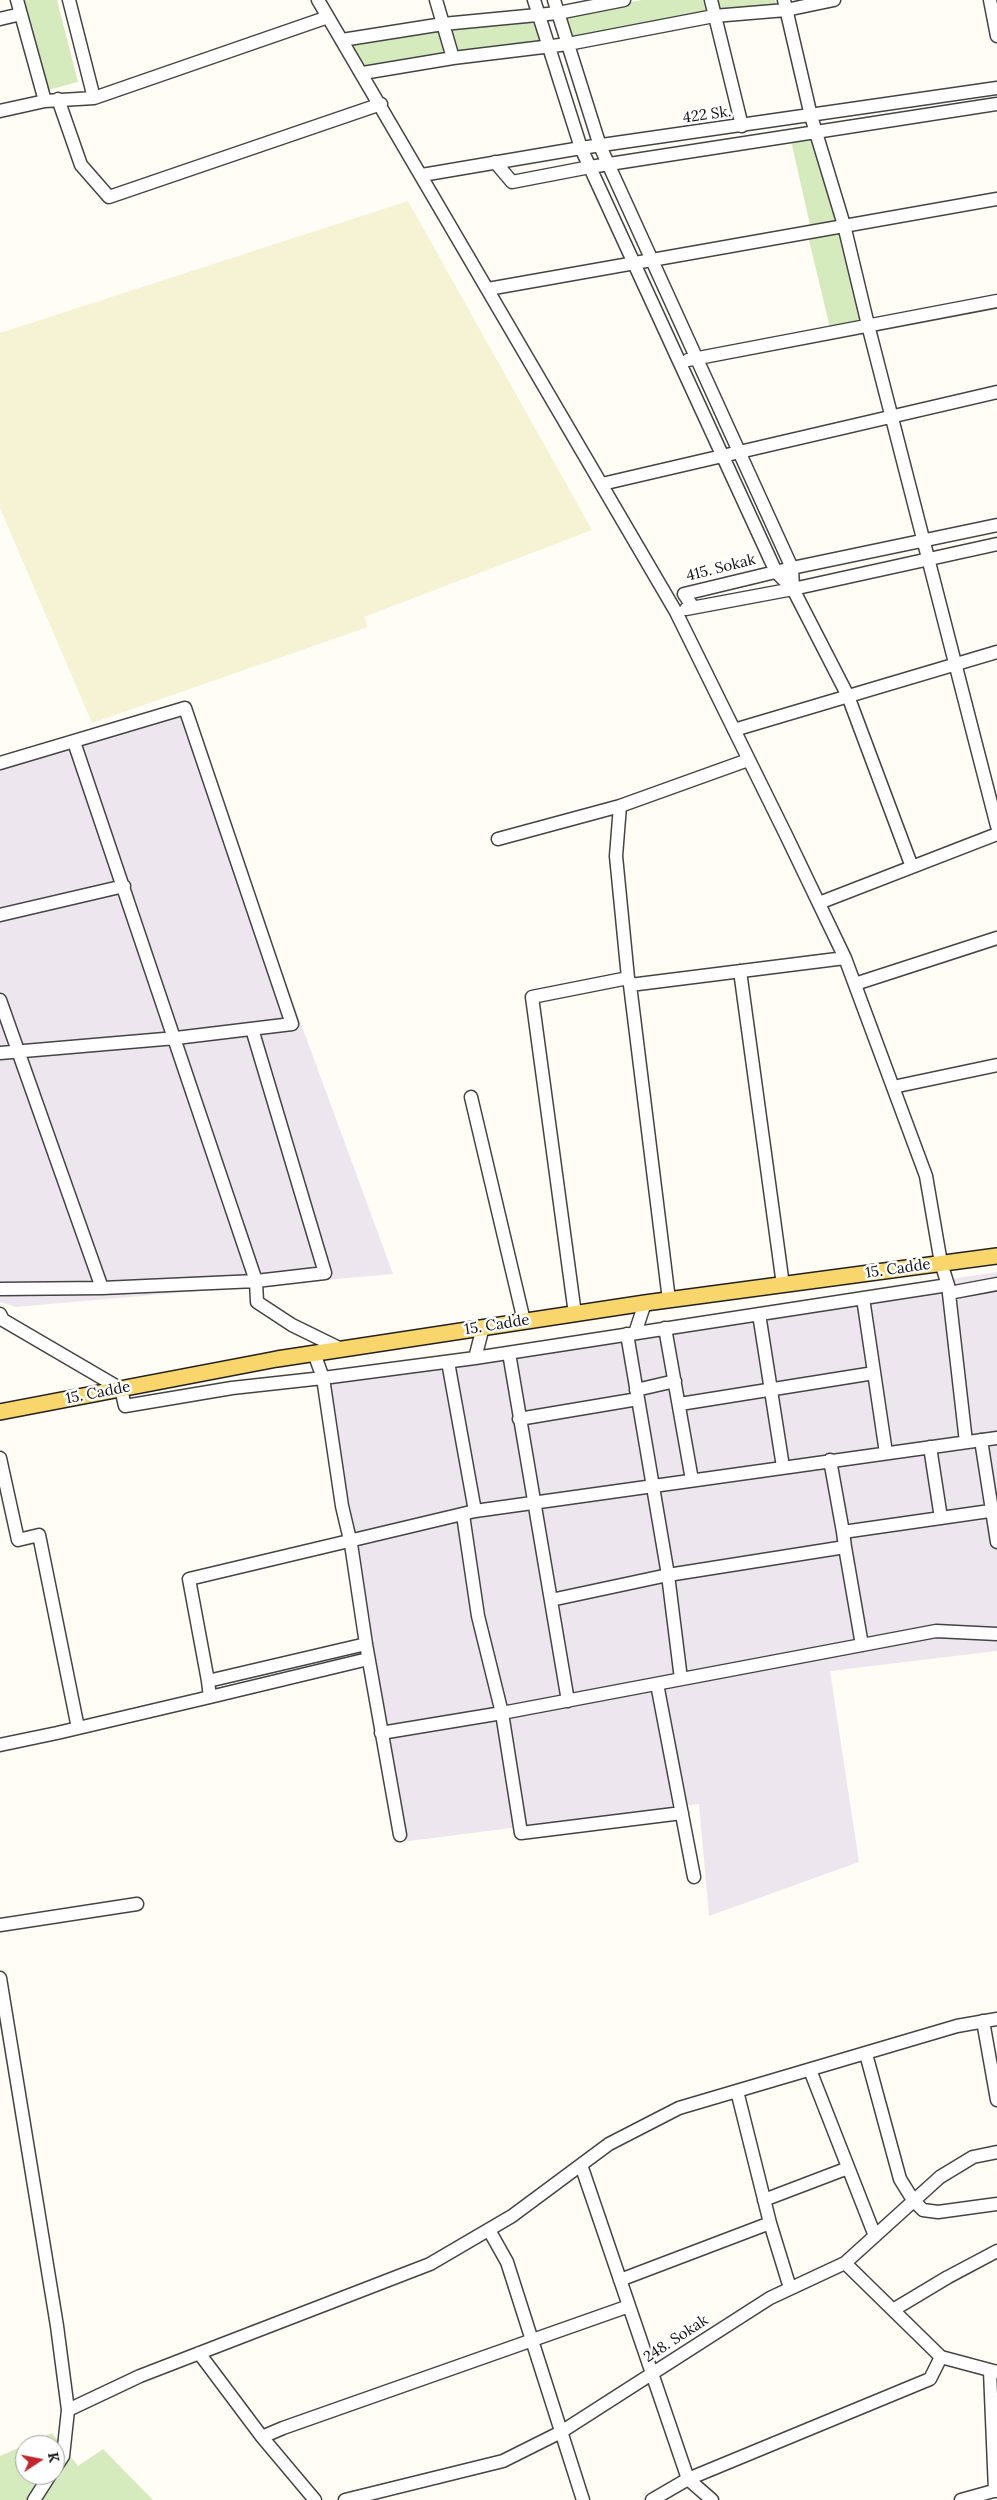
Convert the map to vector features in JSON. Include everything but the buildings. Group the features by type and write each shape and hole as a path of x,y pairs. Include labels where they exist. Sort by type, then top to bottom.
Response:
{"main road":[{"name":"15. Cadde","path":"0,1412 341,1349 645,1303 997,1256"}],"street":[{"path":"18,0 51,100 81,165 109,197 381,104"},
{"path":"69,0 94,98"},
{"path":"318,0 381,104 676,612 845,958 926,1176 941,1263 948,1289 966,1442"},
{"path":"436,0 453,58"},
{"path":"534,0 581,148 776,572 793,589 848,696 912,867"},
{"path":"554,0 600,146 792,568 793,589"},
{"path":"342,40 443,24 558,13 624,0"},
{"path":"710,0 742,126"},
{"path":"362,73 453,58 568,44 714,16 785,5 834,0"},
{"path":"990,0 997,36"},
{"path":"785,5 811,116 818,133 844,225 997,826"},
{"path":"0,19 22,14"},
{"path":"0,111 51,100 94,98 328,17"},
{"name":"422 Sk.","path":"422,175 581,148 997,88"},
{"path":"495,162 512,182 590,167 997,104"},
{"path":"488,289 997,199"},
{"path":"680,362 997,301"},
{"path":"602,484 997,392"},
{"name":"415. Sokak","path":"997,525 792,568 684,594 693,607 793,589 997,544"},
{"path":"676,612 693,607"},
{"path":"734,730 997,652"},
{"path":"0,763 185,708 292,1024 176,1038 0,1053"},
{"path":"74,742 176,1038 256,1281 257,1302 292,1325 341,1349"},
{"path":"498,838 620,806 748,760"},
{"path":"620,806 616,856 629,981 669,1300"},
{"path":"819,903 997,834"},
{"path":"0,916 124,886"},
{"path":"855,984 997,938"},
{"path":"574,1314 532,997 629,981 740,971 845,958"},
{"path":"740,971 783,1285"},
{"path":"0,1000 102,1288"},
{"path":"0,1289 102,1288 256,1281 325,1273 252,1029"},
{"path":"893,1087 997,1065"},
{"path":"471,1097 524,1321"},
{"path":"1,1318 121,1389 125,1406 232,1388 448,1362 863,1298 997,1284"},
{"path":"863,1298 886,1453"},
{"path":"645,1303 631,1334 637,1394 668,1575 681,1679"},
{"path":"759,1314 783,1467"},
{"path":"475,1358 484,1327"},
{"path":"665,1328 692,1480"},
{"path":"509,1353 568,1701"},
{"path":"314,1354 323,1378 342,1506 350,1541 368,1659 400,1836"},
{"path":"448,1362 469,1513 478,1616 502,1714 521,1833 682,1814"},
{"path":"680,1404 874,1373"},
{"path":"519,1419 637,1394 675,1381"},
{"path":"210,1697 189,1579 469,1513 830,1460 997,1438"},
{"path":"982,1440 995,1510 997,1542"},
{"path":"930,1447 941,1518"},
{"path":"0,1458 18,1540 39,1535 78,1728"},
{"path":"830,1460 844,1532 862,1645"},
{"path":"844,1532 995,1510"},
{"path":"551,1600 668,1575 845,1547"},
{"path":"381,1733 502,1714 936,1631 997,1634"},
{"path":"208,1681 366,1644"},
{"path":"0,1744 78,1728 368,1659"},
{"path":"657,1684 694,1877"},
{"path":"0,1925 137,1904"},
{"path":"0,1978 55,2316 68,2410 65,2438"},
{"path":"68,2410 140,2376 430,2264 512,2216 609,2144 679,2108 957,2026 997,2019"},
{"path":"983,2021 997,2100"},
{"path":"866,2054 900,2179 913,2200 923,2210 938,2212 997,2204"},
{"path":"810,2070 874,2236"},
{"path":"737,2091 770,2223 790,2288"},
{"name":"248. Sokak","path":"345,2500 504,2461 561,2432 790,2288 845,2263 940,2176 973,2157 997,2152"},
{"path":"581,2165 688,2479 712,2500"},
{"path":"764,2200 848,2168"},
{"path":"620,2280 770,2223"},
{"path":"488,2230 507,2262 583,2500"},
{"path":"892,2310 997,2251"},
{"path":"845,2263 941,2357 993,2371 996,2491 960,2500"},
{"path":"262,2437 283,2428 532,2342 628,2306"},
{"path":"199,2353 262,2437 316,2500"},
{"path":"652,2500 688,2479 930,2379 941,2357"},
{"path":"34,2500 44,2485"}],"shaded area":[{"path":"408,201 592,530 364,617 368,627 92,723 0,508 0,333"},
{"path":"185,708 393,1274 16,1307 0,1302 0,762"},
{"path":"997,1272 997,1651 830,1671 859,1862 709,1916 699,1804 394,1843 316,1375"}],"green space":[{"path":"24,0 57,0 78,82 48,90"},
{"path":"642,0 706,0 709,14 571,39 562,15"},
{"path":"716,0 775,0 777,6 718,11"},
{"path":"539,15 549,46 363,73 342,40"},
{"path":"815,137 838,220 810,225 791,141"},
{"path":"841,231 862,321 830,328 808,236"},
{"path":"15,2449 15,2485 65,2485 65,2450 78,2466 103,2449 153,2500 0,2500 0,2456"}]}
